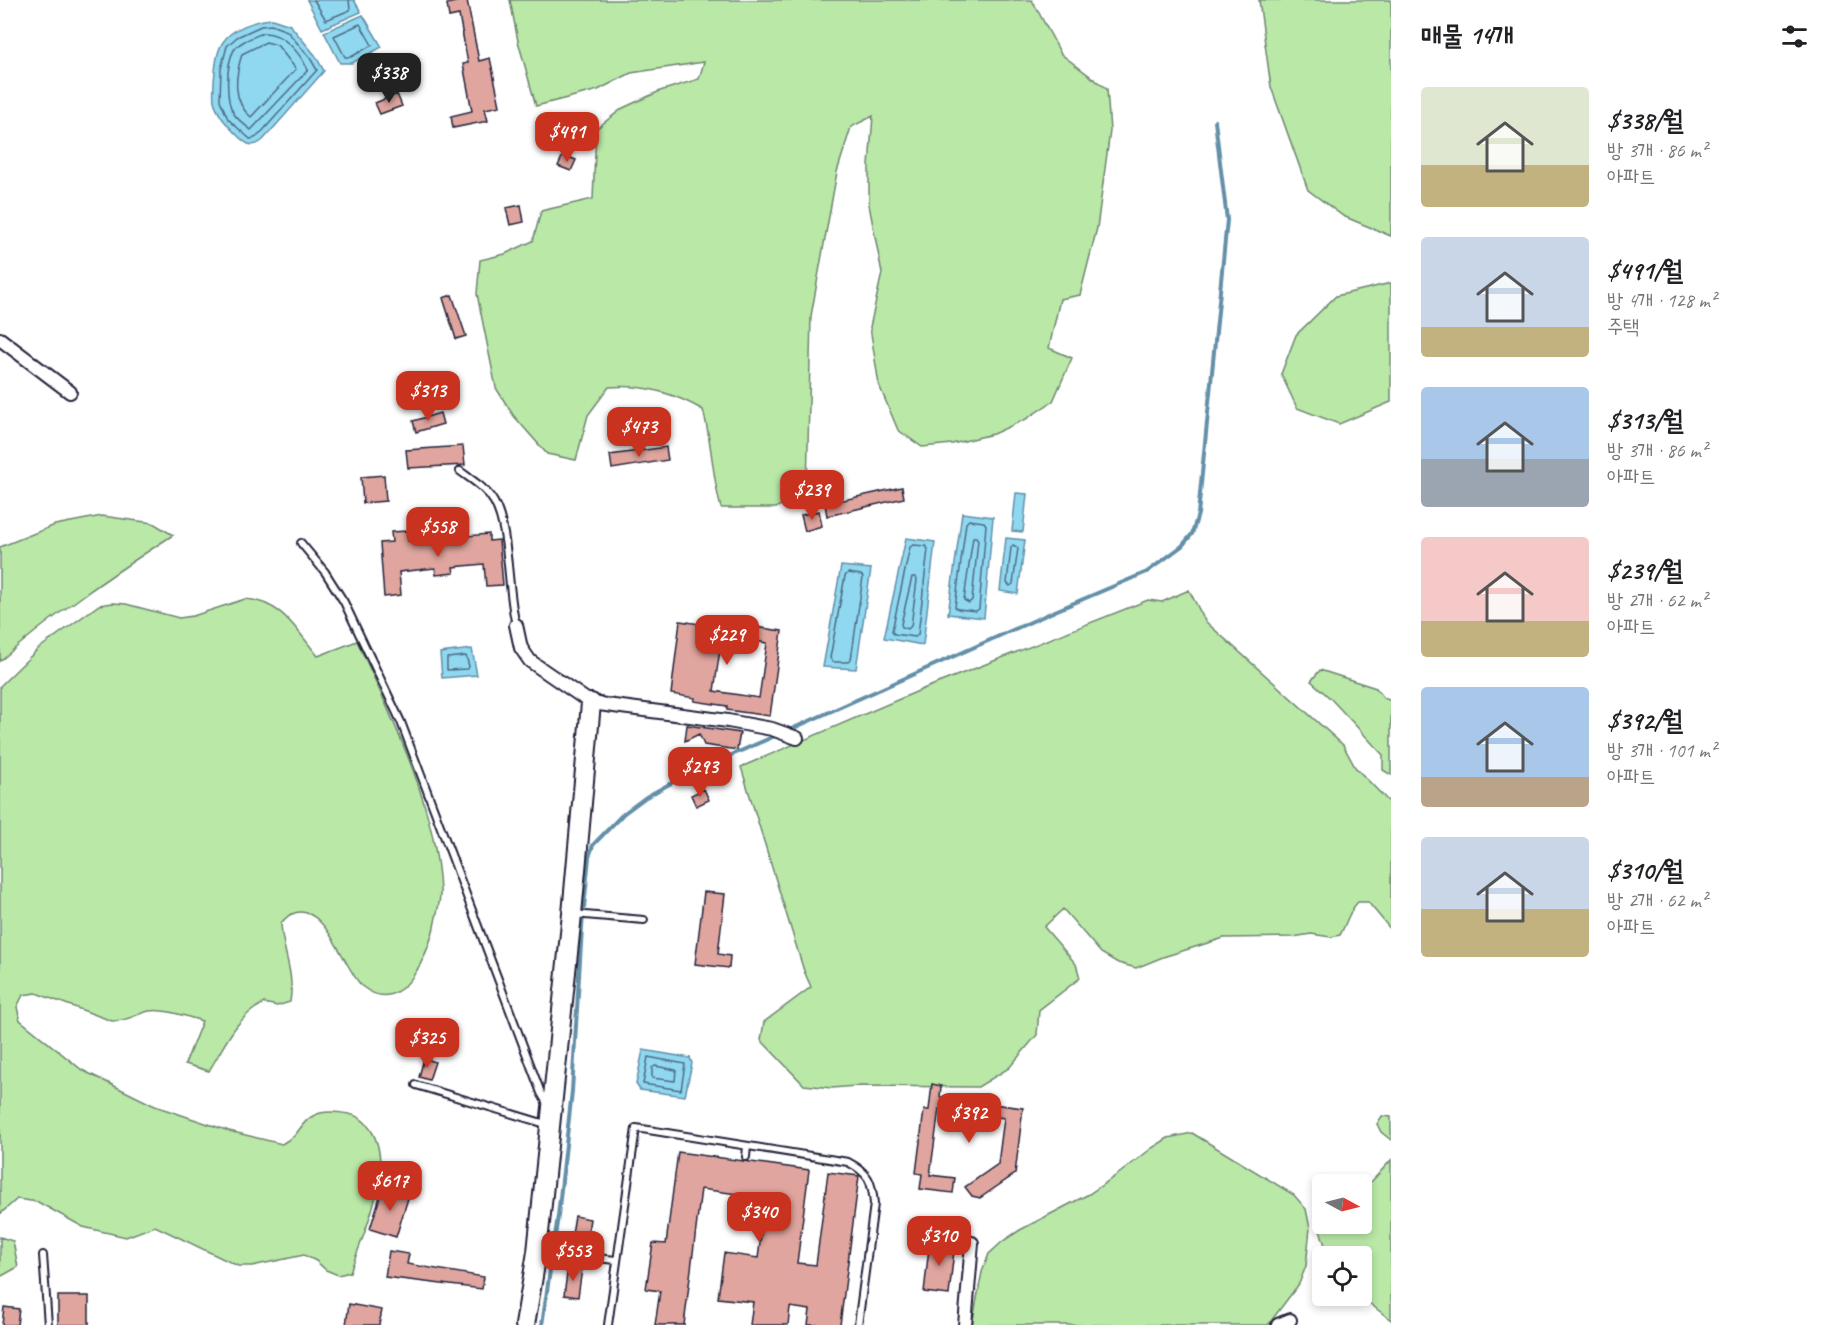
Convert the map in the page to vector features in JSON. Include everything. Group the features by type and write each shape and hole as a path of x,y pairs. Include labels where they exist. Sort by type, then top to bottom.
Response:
{"street":[{"path":"0,339 70,392"},
{"path":"516,625 521,648 530,661 591,703 728,721 772,729 797,738"},
{"path":"525,1325 542,1252 550,1118 580,914 591,703"},
{"path":"965,1325 972,1243"}],"lane":[{"path":"460,471 488,494 502,522 510,604 516,625"},
{"path":"301,543 325,572 344,602 401,722 550,1118"},
{"path":"580,914 644,920"},
{"path":"416,1085 550,1118"},
{"path":"608,1325 636,1128 848,1162 863,1170 872,1188 874,1204 858,1325"},
{"path":"746,1157 747,1146"},
{"path":"542,1252 616,1260"},
{"path":"43,1255 48,1325"}],"green space":[{"path":"510,0 1032,0 1061,54 1107,89 1110,131 1097,228 1080,295 1060,299 1049,348 1072,358 1053,401 1026,419 993,434 952,444 922,447 898,430 879,385 870,327 882,273 869,205 873,116 851,127 837,172 811,316 807,489 776,508 721,508 703,410 669,394 646,388 609,387 588,415 576,460 547,454 513,415 496,388 477,294 480,260 505,254 533,241 541,211 593,199 596,129 623,108 660,91 699,79 704,62 631,73 598,90 536,106 518,41"},
{"path":"1259,0 1391,0 1391,236 1343,216 1308,190 1271,87"},
{"path":"1391,283 1391,402 1339,424 1297,408 1281,374 1296,335 1336,296"},
{"path":"102,516 153,523 173,535 84,595 0,661 0,547 55,525"},
{"path":"1189,590 1205,621 1343,745 1355,767 1391,804 1391,930 1368,902 1358,902 1340,935 1224,938 1136,968 1118,963 1101,953 1063,909 1044,927 1076,964 1080,978 1039,1010 1037,1035 1009,1068 978,1087 856,1086 832,1088 804,1085 761,1040 764,1022 811,987 804,971 741,767 923,689 1148,600 1162,602"},
{"path":"245,599 258,601 279,611 318,656 357,641 410,762 430,826 437,858 439,902 432,934 421,964 402,988 390,994 377,995 363,987 356,979 333,939 314,917 304,912 291,915 281,923 290,971 290,1002 277,1006 264,1003 254,1009 232,1032 209,1071 185,1064 202,1021 176,1013 155,1010 112,1021 36,993 23,995 17,1007 20,1020 82,1070 155,1106 229,1131 282,1144 294,1136 307,1120 317,1114 340,1113 362,1120 376,1141 380,1159 376,1198 350,1272 338,1275 304,1255 252,1266 238,1266 155,1226 126,1237 83,1227 38,1202 17,1199 0,1214 0,686 38,649 99,605 126,604 179,618 193,616"},
{"path":"1320,670 1376,688 1384,698 1391,701 1391,775 1383,770 1383,755 1311,681"},
{"path":"1382,1116 1391,1117 1391,1140 1381,1132 1377,1124"},
{"path":"1192,1133 1294,1195 1306,1209 1310,1228 1306,1266 1299,1284 1268,1325 972,1325 982,1272 989,1254 1003,1241 1089,1194 1168,1138"},
{"path":"1391,1160 1391,1320 1372,1305 1372,1246 1326,1246 1322,1234 1372,1234 1372,1181"},
{"path":"0,1237 13,1241 18,1267 0,1277"}],"water":[{"path":"307,0 354,0 361,12 322,29"},
{"path":"363,15 382,47 352,63 340,63 324,32"},
{"path":"272,19 290,25 315,55 324,71 263,140 250,145 233,131 215,106 216,61 221,46 232,33 252,23"},
{"path":"1016,493 1027,494 1023,532 1012,531"},
{"path":"962,513 993,517 984,618 948,614"},
{"path":"906,538 935,542 923,645 884,638"},
{"path":"1006,538 1025,540 1018,594 1000,591"},
{"path":"841,566 871,569 856,669 823,667"},
{"path":"472,649 477,675 442,678 440,653"},
{"path":"643,1050 690,1058 692,1063 685,1096 640,1090 636,1084"}],"building":[{"path":"456,0 467,0 479,61 490,58 500,106 485,109 488,121 453,128 451,116 472,111 463,64 468,63 459,15 449,17 447,4 456,2"},
{"path":"397,94 402,106 380,114 375,103"},
{"path":"563,155 576,160 571,171 558,166"},
{"path":"521,205 524,222 510,225 506,208"},
{"path":"452,295 466,336 456,339 443,298"},
{"path":"440,413 443,424 416,432 413,421"},
{"path":"463,446 465,465 408,468 406,450"},
{"path":"666,447 668,460 612,469 610,455"},
{"path":"384,475 386,501 363,503 361,477"},
{"path":"902,487 904,498 827,516 825,504"},
{"path":"819,511 822,526 805,531 801,515"},
{"path":"407,531 408,541 489,534 489,541 499,540 503,585 486,586 484,564 453,567 454,573 436,575 435,568 399,572 401,595 384,597 380,543 392,542 391,532"},
{"path":"680,621 713,626 714,621 782,631 770,716 727,710 727,706 694,701 695,698 671,694","holes":["722,636 767,643 759,698 714,691"]},
{"path":"687,725 740,733 737,750 704,745 699,734 685,741"},
{"path":"704,789 709,800 696,806 691,795"},
{"path":"704,892 725,894 718,954 730,956 729,968 695,964"},
{"path":"424,1058 435,1062 429,1080 419,1077"},
{"path":"932,1084 941,1086 940,1097 1023,1108 1015,1174 980,1198 972,1196 965,1187 998,1164 1004,1118 939,1109 930,1175 955,1178 953,1193 920,1189 922,1174 916,1173 924,1110 929,1110"},
{"path":"678,1152 809,1170 797,1263 816,1265 828,1172 859,1176 840,1325 808,1325 810,1310 790,1307 788,1325 750,1325 753,1302 718,1298 724,1253 758,1258 766,1198 701,1189 684,1325 655,1325 660,1291 646,1289 653,1243 666,1244"},
{"path":"383,1187 409,1195 396,1237 370,1229"},
{"path":"575,1216 590,1219 586,1244 571,1241"},
{"path":"930,1239 955,1242 949,1295 924,1292"},
{"path":"389,1251 409,1254 407,1264 484,1277 482,1289 385,1277"},
{"path":"568,1267 582,1269 578,1297 564,1295"},
{"path":"58,1296 89,1296 89,1325 58,1325"},
{"path":"349,1304 382,1310 379,1325 346,1325"},
{"path":"4,1307 19,1309 17,1325 2,1325"}],"waterway":[{"path":"787,731 1147,572 1182,546 1192,534 1198,514 1227,220 1215,121"},
{"path":"542,1325 558,1216 572,1091 582,927 589,857 593,845 623,814 646,797 684,776 777,735"}]}
